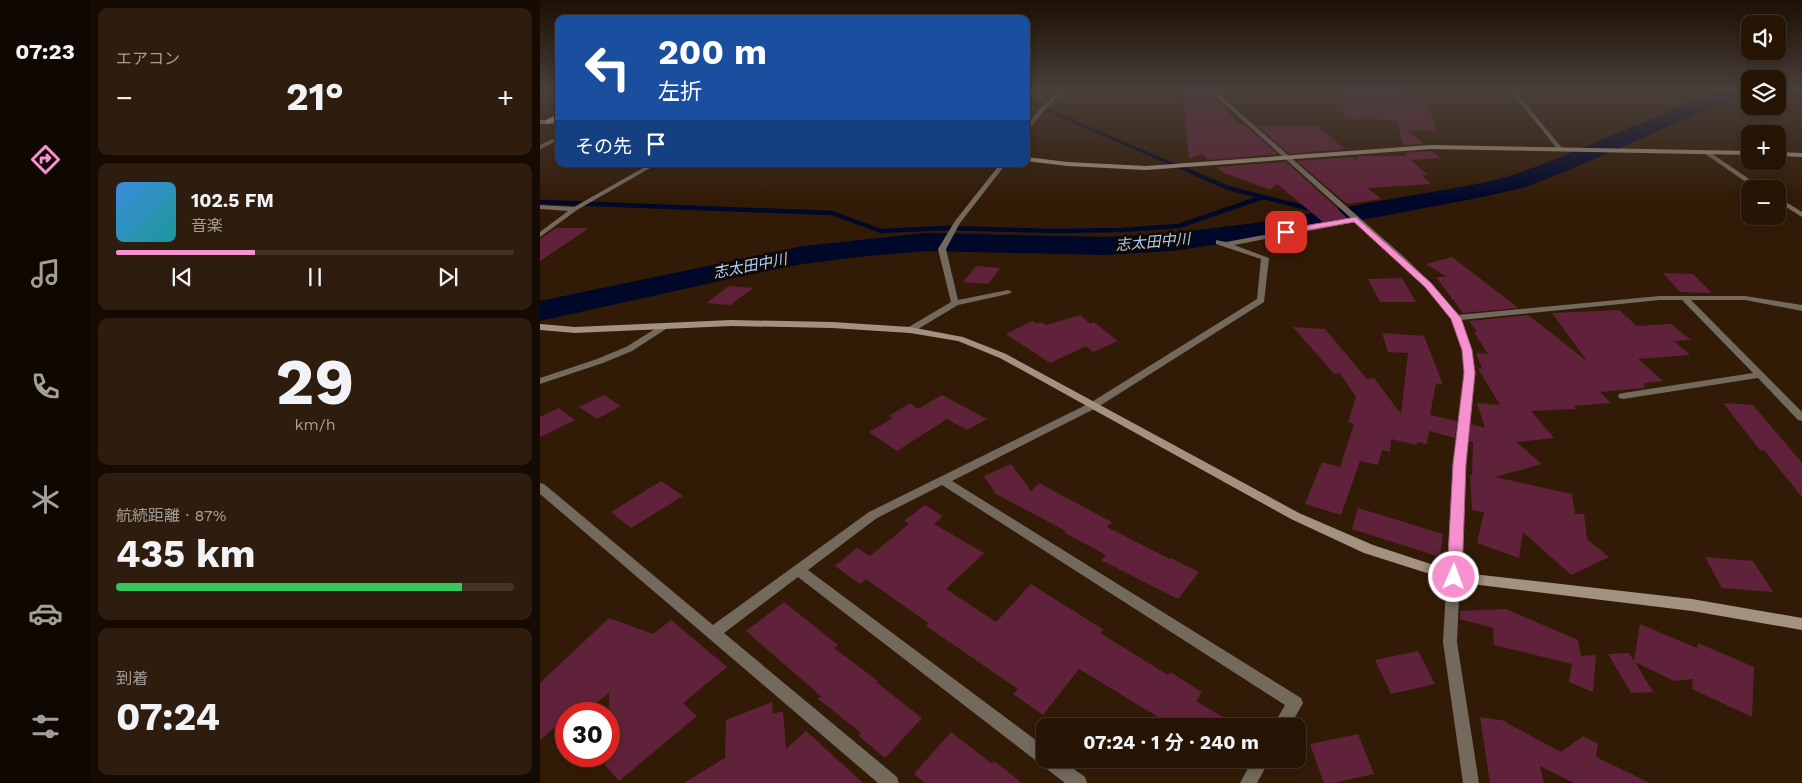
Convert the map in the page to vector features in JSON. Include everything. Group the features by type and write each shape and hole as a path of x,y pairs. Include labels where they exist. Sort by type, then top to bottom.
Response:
{"street":[{"path":"1252,127 1428,285 1456,318 1467,350 1470,373 1459,464 1450,642 1471,783"},
{"path":"1542,127 1561,150"},
{"path":"540,147 555,140"},
{"path":"1030,159 1068,164 1146,168 1431,147 1741,153"},
{"path":"1706,152 1748,180"},
{"path":"1786,154 1802,155"},
{"path":"540,235 575,209 649,167"},
{"path":"954,303 942,249 952,231 1001,167"},
{"path":"1786,204 1802,215"},
{"path":"540,207 575,209"},
{"path":"713,633 873,515 1094,405 1261,300 1265,258 1222,243 1262,238 1268,235 1355,219"},
{"path":"910,330 954,303 1008,292"},
{"path":"1456,318 1660,298 1745,298 1802,308"},
{"path":"1684,298 1802,418"},
{"path":"540,327 575,330 731,323 832,325 910,330 960,339 1003,356 1295,516 1369,549 1454,577 1692,605 1802,624"},
{"path":"540,382 622,352 663,327"},
{"path":"1623,396 1761,375"},
{"path":"944,481 1295,703 1286,718"},
{"path":"540,487 891,783"},
{"path":"798,570 1036,750"},
{"path":"1059,768 1079,783"},
{"path":"1248,783 1257,768"}],"building":[{"path":"1186,127 1247,127 1278,154 1208,160 1202,154 1189,159"},
{"path":"1259,127 1318,127 1345,149 1289,154"},
{"path":"1399,127 1435,127 1437,131 1407,130 1424,144 1403,145"},
{"path":"1431,151 1441,158 1411,160 1428,175 1421,175 1431,184 1367,188 1382,199 1347,204 1297,161 1353,157 1358,161 1357,156 1406,156 1405,153"},
{"path":"1286,162 1347,218 1323,222 1277,184 1270,190 1222,172 1216,167"},
{"path":"556,228 589,228 540,261 540,239"},
{"path":"1452,257 1518,308 1463,313 1436,277 1447,277 1426,264"},
{"path":"976,266 1000,268 988,284 963,282"},
{"path":"1663,273 1693,274 1712,293 1680,292"},
{"path":"1402,278 1416,302 1380,302 1368,279"},
{"path":"729,286 753,288 730,305 706,303"},
{"path":"1619,310 1637,326 1671,324 1691,340 1674,341 1690,355 1638,359 1663,381 1645,383 1644,388 1600,392 1611,403 1574,406 1576,409 1531,411 1554,438 1516,442 1542,464 1495,477 1572,494 1575,514 1584,514 1587,539 1609,557 1571,575 1523,532 1519,558 1477,543 1484,512 1472,510 1470,475 1472,475 1473,442 1469,441 1471,424 1485,428 1477,403 1500,405 1478,369 1482,368 1476,353 1488,354 1469,321 1528,315 1587,361 1552,313"},
{"path":"1081,315 1090,324 1094,322 1118,341 1093,352 1086,346 1050,363 1006,334 1032,321 1037,324 1041,322 1046,325"},
{"path":"1293,327 1325,329 1367,379 1374,378 1401,414 1408,353 1388,352 1382,333 1424,336 1443,385 1436,383 1430,415 1457,421 1455,438 1429,431 1427,444 1417,442 1417,445 1391,439 1390,452 1382,450 1378,465 1360,461 1341,515 1305,504 1322,462 1340,467 1354,424 1348,422 1356,397 1340,373 1334,374"},
{"path":"604,395 621,406 597,419 579,407"},
{"path":"942,395 987,419 967,430 947,419 897,451 869,432 893,418 889,416 910,403 918,409"},
{"path":"1723,403 1753,405 1802,463 1802,497 1765,451 1760,450"},
{"path":"559,408 575,420 540,437 540,417"},
{"path":"1011,464 1031,491 1039,483 1112,522 1107,527 1199,572 1178,599 1101,560 1106,555 1065,533 1066,531 996,494 984,476"},
{"path":"661,481 683,496 631,528 611,512"},
{"path":"925,505 943,516 934,524 984,553 946,589 996,622 1031,584 1104,630 1100,633 1168,675 1170,672 1202,692 1196,701 1225,718 1160,718 1079,669 1043,715 1013,694 1018,689 926,626 928,623 866,579 860,584 835,566 857,548 870,556 909,524 904,521"},
{"path":"1358,508 1443,534 1440,557 1352,529"},
{"path":"1705,557 1753,561 1773,592 1722,588"},
{"path":"784,602 838,645 834,648 878,681 876,682 922,718 885,758 858,735 861,733 817,698 822,697 746,631"},
{"path":"1506,609 1578,640 1581,656 1596,655 1593,692 1569,682 1572,664 1494,645 1493,628 1460,619 1460,611"},
{"path":"609,618 653,634 671,620 727,667 683,703 697,716 619,781 607,767 620,767 620,702 609,702 609,693 598,702 555,702 555,729 540,740 540,683"},
{"path":"1640,624 1697,648 1698,643 1754,667 1752,717 1692,689 1693,679 1674,681 1635,662 1653,692 1631,693 1608,654 1629,653 1634,661"},
{"path":"1418,651 1435,684 1391,694 1375,660"},
{"path":"772,702 773,714 783,711 786,749 806,731 863,783 684,783 725,758 726,720"},
{"path":"1480,717 1506,721 1561,752 1583,736 1598,744 1596,757 1650,783 1574,783 1540,766 1544,783 1490,783"},
{"path":"951,732 992,764 994,761 1022,783 925,783 914,774"},
{"path":"1358,734 1374,774 1333,783 1324,783 1310,744"}],"waterway":[{"path":"1085,127 1181,168"},
{"name":"志太田中川","path":"540,311 752,265 803,255 859,248 925,242 1104,246 1172,242 1255,231 1483,190 1517,182 1650,127"},
{"path":"1178,166 1228,188 1314,210"},
{"path":"540,202 832,213 881,231 946,228 1054,231 1122,230 1179,226 1263,197"}],"route":[{"path":"1286,232 1356,220 1428,285 1456,318 1467,350 1470,373 1459,464 1454,577"}]}
